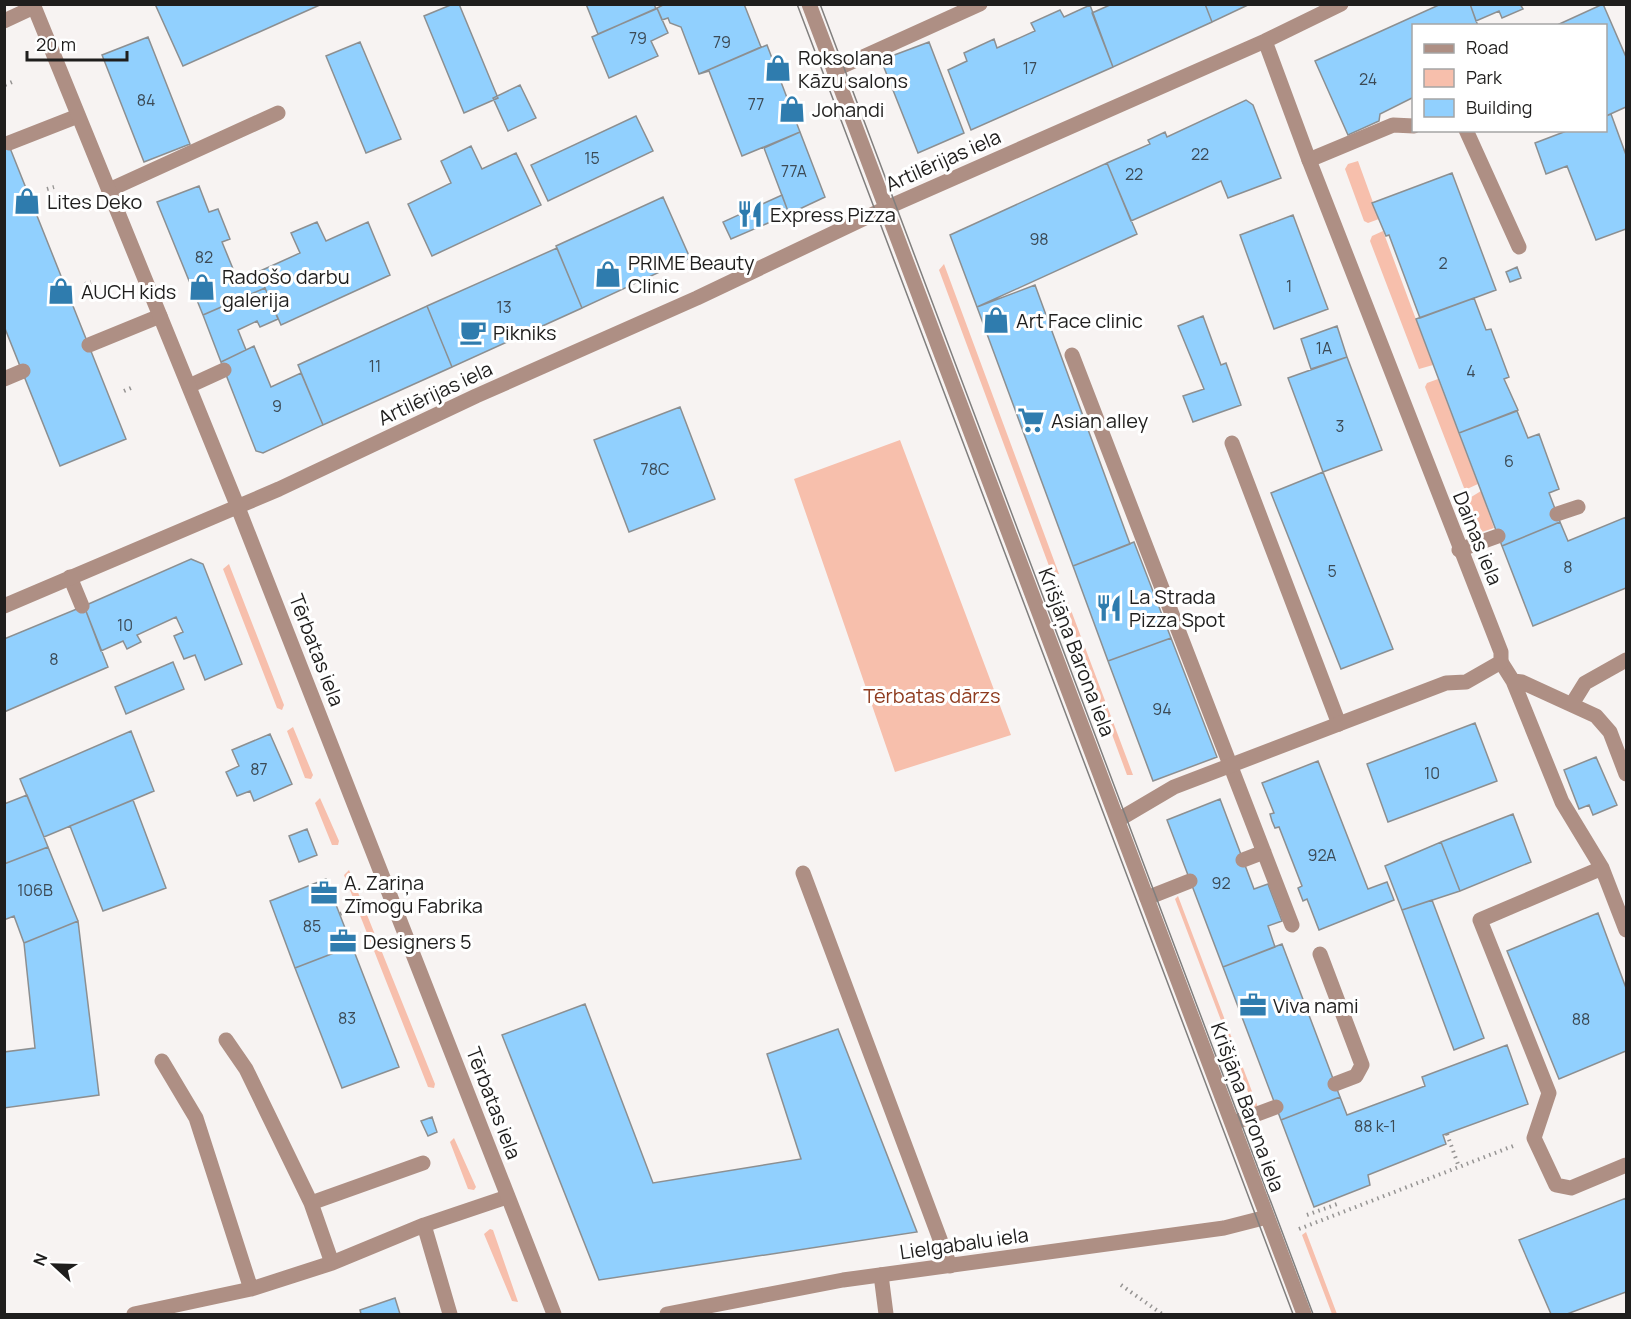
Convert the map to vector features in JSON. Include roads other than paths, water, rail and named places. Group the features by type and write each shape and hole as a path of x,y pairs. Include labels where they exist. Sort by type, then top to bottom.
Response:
{"street":[{"name":"Krišjāņa Barona iela","path":"809,4 1304,1314"},
{"path":"834,70 980,4"},
{"name":"Artilērijas iela","path":"4,606 237,505 697,298 886,208 1265,41 1341,4"},
{"path":"4,21 33,6"},
{"name":"Tērbatas iela","path":"33,6 237,505 554,1314"},
{"name":"Dainas iela","path":"1265,41 1309,160 1501,652 1501,662 1513,681 1562,802 1602,868 1626,930"},
{"path":"109,190 278,113"},
{"path":"9,143 78,116"},
{"path":"1309,160 1393,125 1412,126"},
{"path":"1467,132 1520,247"},
{"path":"89,345 160,316"},
{"path":"1072,356 1292,925"},
{"path":"189,386 224,370"},
{"path":"4,379 23,371"},
{"path":"1232,443 1339,724"},
{"path":"1557,514 1578,507"},
{"path":"1460,550 1498,536"},
{"path":"69,577 82,606"},
{"path":"1572,704 1585,683 1626,660"},
{"path":"1118,820 1174,787 1446,683 1466,682 1501,662"},
{"path":"1513,681 1522,682 1588,711 1603,723 1610,732 1626,774"},
{"path":"1243,860 1264,852"},
{"path":"1602,868 1480,920 1549,1093 1534,1138 1556,1185 1571,1188 1626,1165"},
{"path":"803,873 950,1266"},
{"path":"1147,898 1190,881"},
{"path":"1320,954 1362,1065 1356,1076 1335,1084"},
{"path":"226,1040 246,1069 311,1203 332,1263"},
{"path":"162,1061 196,1118 251,1289"},
{"path":"1233,1123 1276,1107"},
{"path":"311,1203 423,1163"},
{"path":"134,1314 251,1289 332,1263 424,1226 507,1197"},
{"name":"Lielgabalu iela","path":"667,1314 881,1275 1224,1228 1267,1216"},
{"path":"424,1226 450,1314"},
{"path":"881,1275 886,1314"}],"tram line":[{"path":"797,4 1293,1314"},
{"path":"820,4 1313,1314"}],"place":[{"name":"Roksolana Kāzu salons","path":"778,68"},
{"name":"Johandi","path":"792,109"},
{"name":"Lites Deko","path":"27,201"},
{"name":"Express Pizza","path":"750,214"},
{"name":"PRIME Beauty Clinic","path":"608,274"},
{"name":"Radošo darbu galerija","path":"202,287"},
{"name":"AUCH kids","path":"61,291"},
{"name":"Art Face clinic","path":"996,320"},
{"name":"Pikniks","path":"473,332"},
{"name":"Asian alley","path":"1031,420"},
{"name":"La Strada Pizza Spot","path":"1109,608"},
{"name":"A. Zariņa Zīmogu Fabrika","path":"324,893"},
{"name":"Designers 5","path":"343,941"},
{"name":"Viva nami","path":"1253,1005"}],"park label":[{"name":"Tērbatas dārzs","path":"932,695"}]}
